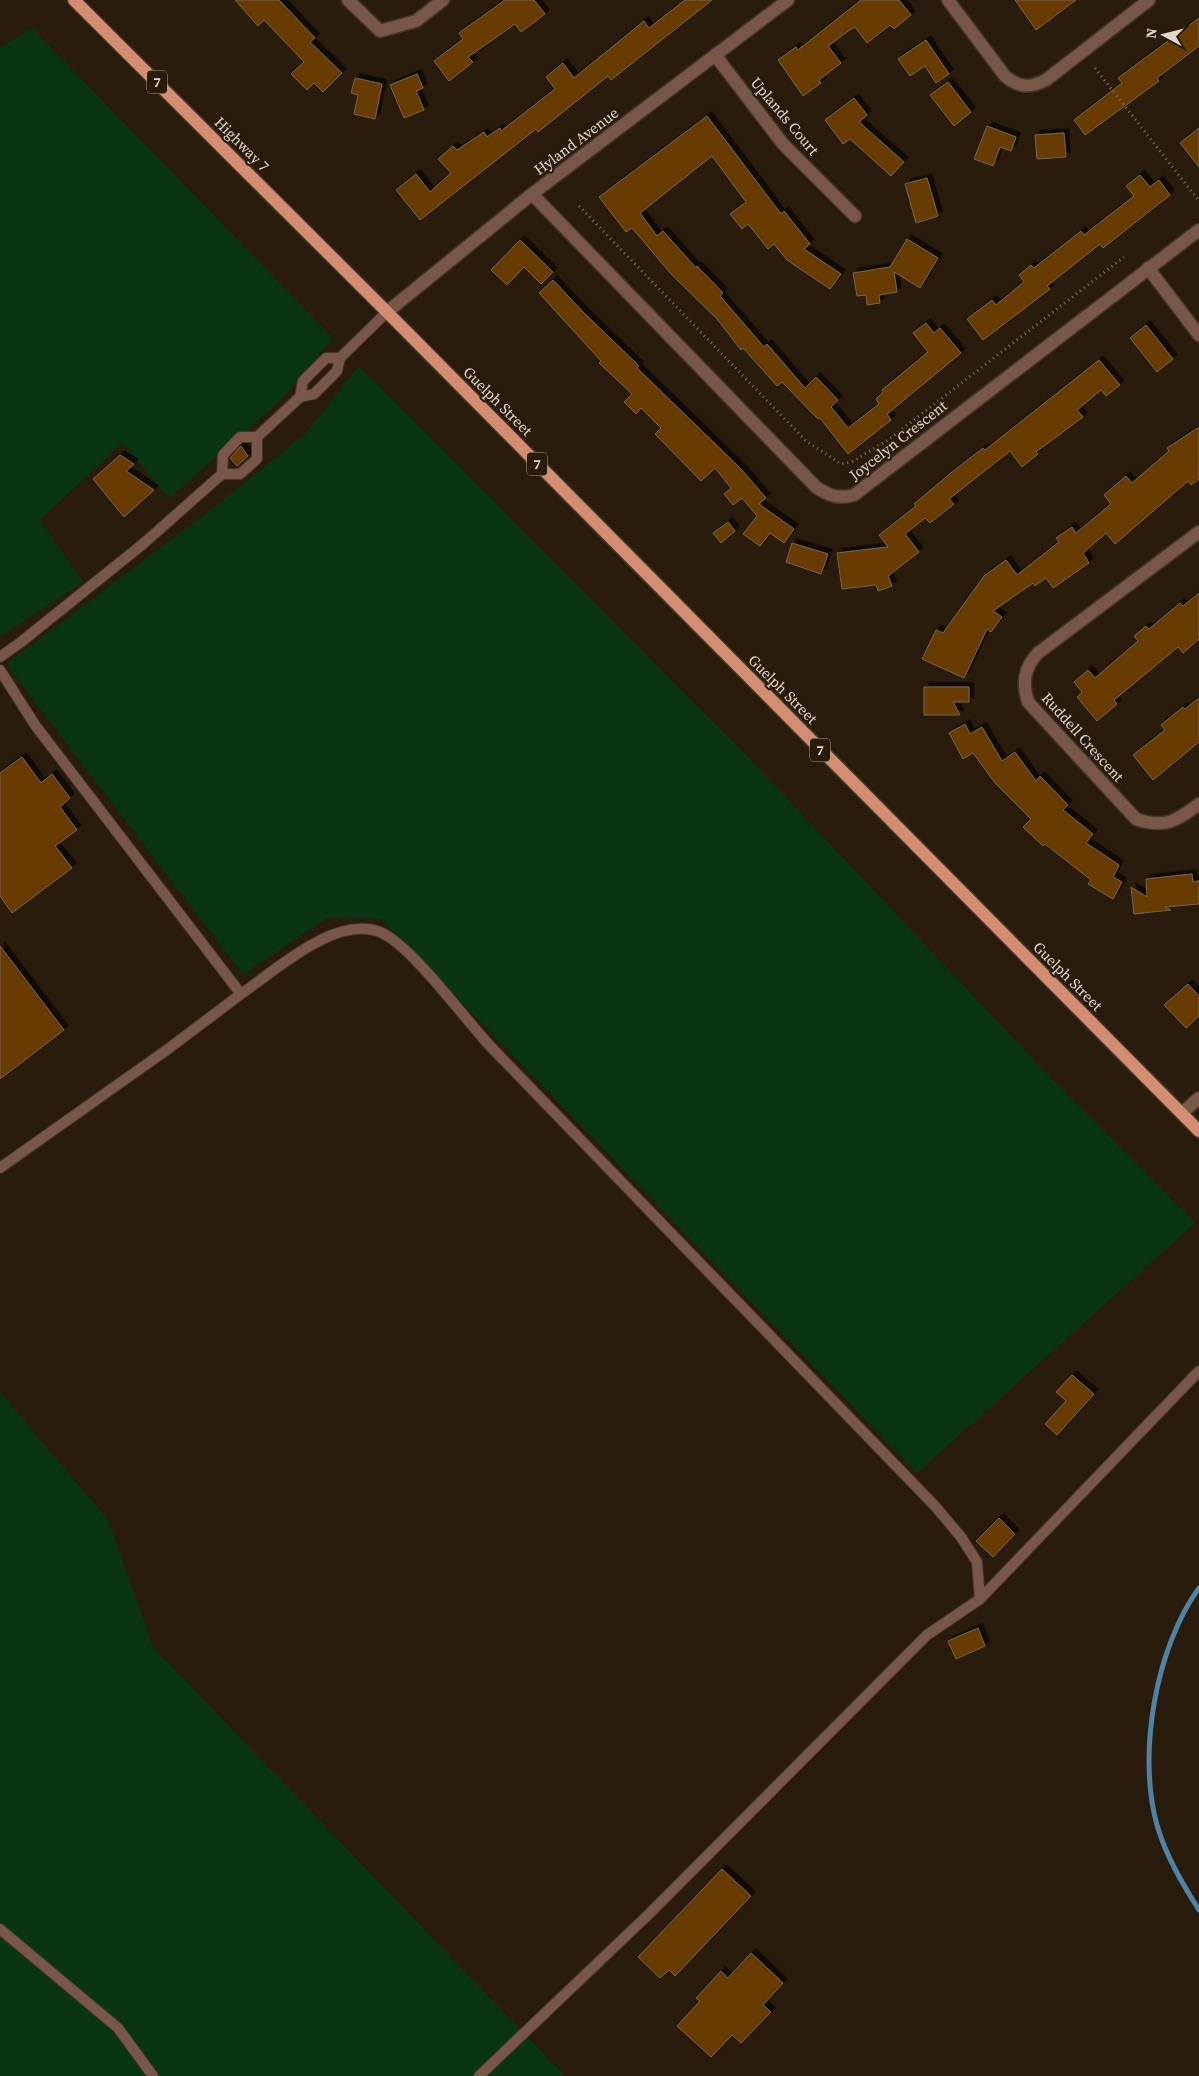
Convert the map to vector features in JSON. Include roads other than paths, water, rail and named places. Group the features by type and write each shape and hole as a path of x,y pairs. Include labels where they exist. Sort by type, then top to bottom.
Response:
{"main road":[{"name":"Highway 7","path":"74,0 387,312"},
{"name":"Guelph Street","path":"387,312 1199,1131"}],"street":[{"path":"348,0 380,31 416,21 443,0"},
{"name":"Hyland Avenue","path":"387,312 532,194 788,0"},
{"path":"948,0 1005,76 1013,83 1024,86 1036,85 1046,80 1149,0"},
{"name":"Uplands Court","path":"715,55 783,144 855,216"},
{"name":"Joycelyn Crescent","path":"532,194 816,487 834,497 854,494 1199,230"},
{"path":"1148,268 1199,335"},
{"name":"Ruddell Crescent","path":"1199,532 1038,653 1030,662 1025,673 1024,687 1028,702 1136,819 1152,825 1167,824 1182,817 1199,804"},
{"path":"1182,1113 1199,1098"}],"lane":[{"path":"222,474 223,455 240,437 257,437 300,397 314,394 337,371 340,358 387,312"},
{"path":"300,397 303,381 326,358 340,358"},
{"path":"0,657 143,544 222,474 240,474 257,459 257,437"},
{"path":"0,670 35,725 241,994"},
{"path":"0,1168 168,1049 241,994 322,938 349,928 380,932 406,950 486,1041 935,1506 961,1537 977,1562 980,1599"},
{"path":"479,2076 649,1914 927,1635 980,1599 1199,1371"},
{"path":"0,1929 118,2028 153,2076"}],"waterway":[{"path":"1199,1588 1184,1612 1171,1640 1162,1670 1154,1702 1149,1766 1151,1797 1157,1825 1175,1869 1199,1910"}]}
